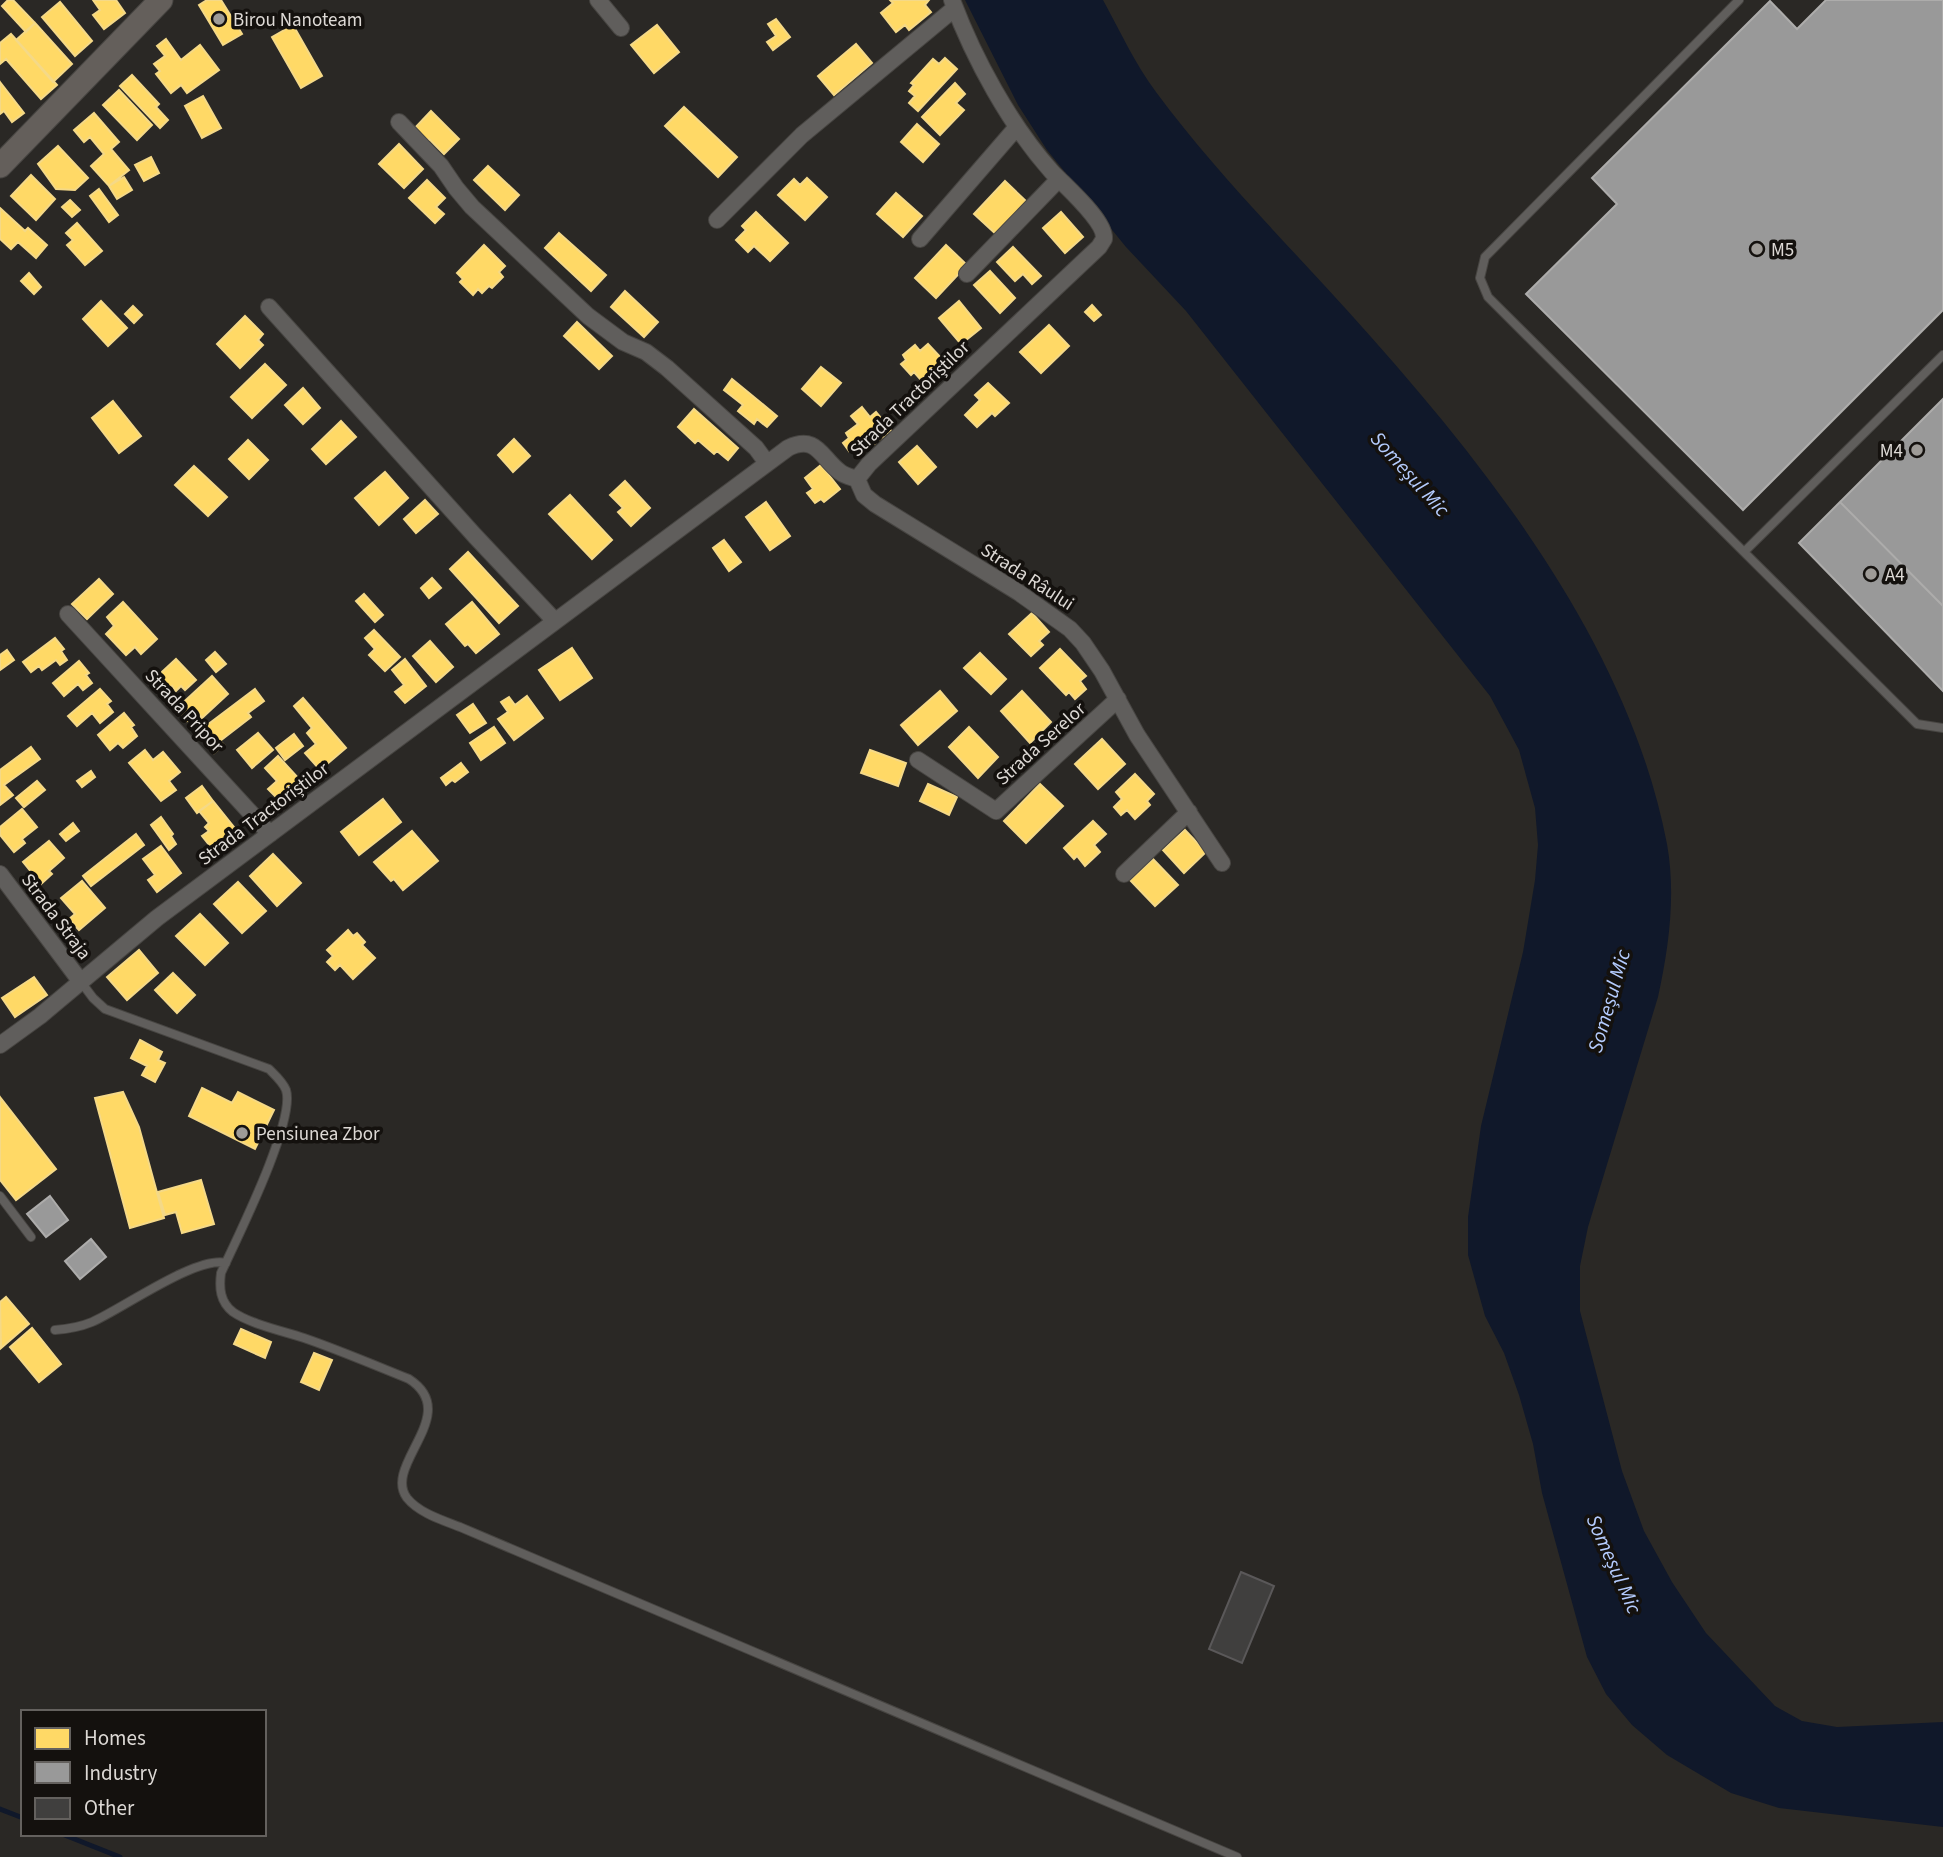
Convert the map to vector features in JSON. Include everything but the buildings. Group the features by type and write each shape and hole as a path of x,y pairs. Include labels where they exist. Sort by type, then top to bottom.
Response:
{"main road":[{"path":"0,166 161,0"}],"street":[{"path":"598,0 621,27"},
{"path":"717,220 802,135 953,4 978,59 1017,127 1059,179 967,274"},
{"path":"399,122 441,166 472,207 587,316 623,342 646,352 667,368 756,448 767,463"},
{"path":"920,239 1017,127"},
{"name":"Strada Tractoriștilor","path":"0,1045 157,918 788,448 800,442 811,444 839,471 857,479 869,464 1099,247 1105,233 1101,225 1059,179"},
{"path":"269,307 555,621"},
{"name":"Strada Râului","path":"857,479 864,495 875,504 1018,592 1070,629 1083,643 1137,735 1222,863"},
{"name":"Strada Pripor","path":"68,614 270,834"},
{"name":"Strada Serelor","path":"918,760 996,811 1118,699"},
{"path":"1124,874 1188,813"},
{"name":"Strada Straja","path":"0,874 81,982"}],"lane":[{"path":"1739,0 1485,257 1480,278 1488,297 1917,724 1943,728"},
{"path":"1744,552 1943,355"},
{"path":"81,982 105,1009 269,1069 286,1090 288,1108 280,1135 221,1273 219,1289 224,1302 233,1312 418,1385 428,1404 426,1422 401,1485 407,1497 427,1513 1237,1857"},
{"path":"0,1196 31,1237"},
{"path":"55,1329 69,1329 92,1322 174,1278 213,1262 226,1263"}],"water":[{"name":"Someșul Mic","path":"965,0 1103,0 1141,70 1175,118 1432,408 1485,474 1534,543 1578,614 1616,688 1646,765 1667,844 1671,882 1668,940 1658,997 1588,1227 1580,1266 1580,1311 1622,1471 1644,1531 1672,1582 1706,1633 1775,1706 1802,1721 1837,1727 1943,1722 1943,1827 1779,1808 1731,1793 1667,1755 1632,1725 1606,1694 1587,1657 1542,1493 1533,1444 1519,1395 1504,1353 1485,1316 1468,1255 1468,1217 1481,1126 1523,952 1535,880 1538,845 1535,808 1519,750 1490,696 1186,311 1126,247 1047,150 1018,105"}],"waterway":[{"path":"0,1809 21,1817"},
{"path":"67,1836 120,1857"}],"place":[{"name":"Birou Nanoteam","path":"219,19"},
{"name":"M5","path":"1757,249"},
{"name":"M4","path":"1917,450"},
{"name":"A4","path":"1871,574"},
{"name":"Pensiunea Zbor","path":"242,1133"}]}
